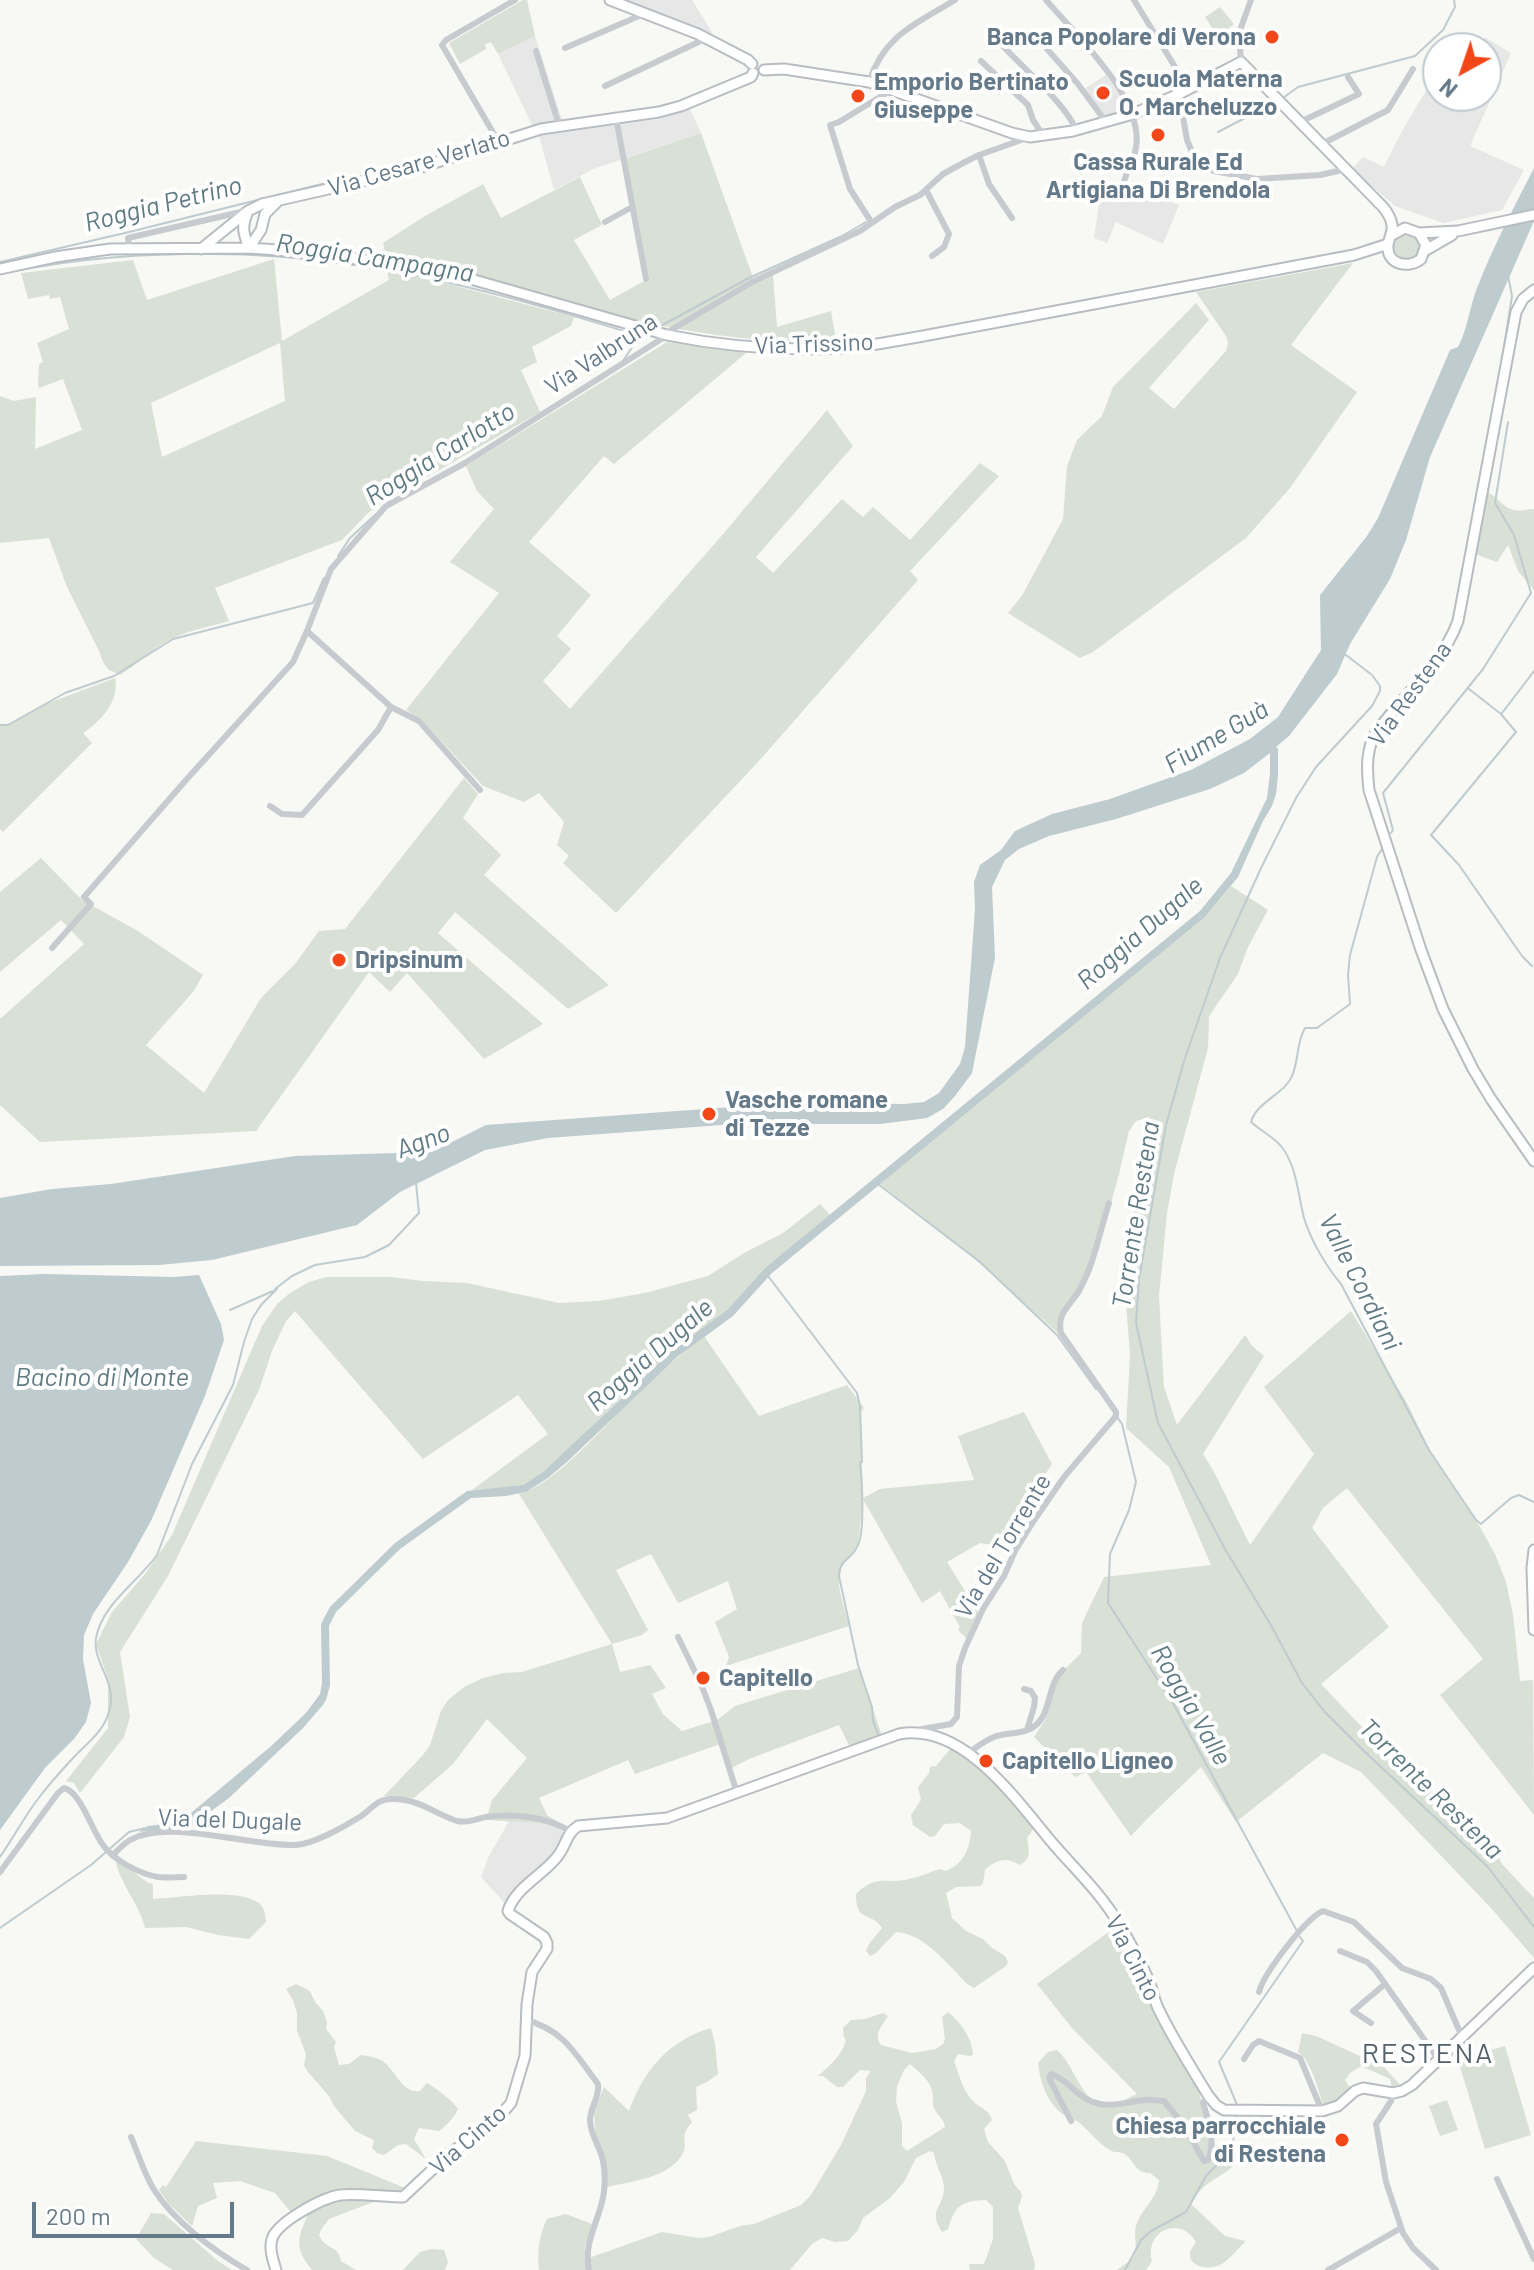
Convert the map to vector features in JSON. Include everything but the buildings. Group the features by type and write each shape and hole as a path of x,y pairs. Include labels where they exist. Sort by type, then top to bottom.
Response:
{"street":[{"path":"498,141 442,45 515,0"},
{"path":"610,0 707,38 748,60 756,69 784,69 869,82 1030,137 1076,130 1133,114 1241,62"},
{"path":"934,0 941,9"},
{"path":"869,82 882,53 893,41 955,0"},
{"path":"1046,0 1114,81 1133,114 1135,152 1124,182"},
{"path":"1134,0 1180,75 1179,94 1189,146 1205,168 1257,179 1320,175 1347,169"},
{"path":"1248,1 1239,33 1241,62 1383,207 1425,240 1426,250"},
{"path":"565,48 639,16 641,11"},
{"path":"605,86 707,38"},
{"path":"1002,45 1068,114 1076,130"},
{"path":"1047,49 1106,122"},
{"path":"536,51 559,125"},
{"path":"981,61 1028,105 1043,135"},
{"name":"Via Cesare Verlato","path":"201,249 248,211 262,204 412,170 498,141 559,125 659,112 681,106 751,77 756,69"},
{"path":"1322,144 1388,110 1413,69"},
{"path":"1300,122 1359,94 1348,77"},
{"path":"872,223 850,189 830,125 893,89"},
{"path":"616,118 646,279"},
{"name":"Via Valbruna","path":"52,948 91,904 84,897 293,662 331,569 386,506 465,463 671,330 754,281 860,231 965,162 1030,137"},
{"path":"979,155 989,184 1012,218"},
{"path":"926,190 949,234 944,247 932,256"},
{"path":"249,248 261,230 265,214 278,201"},
{"path":"605,222 632,207"},
{"path":"1383,207 1392,222 1389,254 1395,261"},
{"path":"248,211 243,223 249,248"},
{"name":"Via Cesare Verlato","path":"129,249 128,238 248,211"},
{"name":"Via Trissino","path":"1354,255 1390,240 1400,229 1458,231 1534,215"},
{"path":"261,230 277,250"},
{"name":"Via Trissino","path":"277,250 453,274 700,342 775,349 847,348 1354,255 1373,254 1413,265 1426,250 1458,231"},
{"name":"Via Cesare Verlato","path":"0,269 110,249 277,250"},
{"path":"1531,292 1534,304"},
{"name":"Via Restena","path":"1531,292 1516,312 1458,621 1442,651 1373,737 1366,765 1369,790 1443,1009 1473,1069 1534,1161"},
{"path":"307,631 391,707 419,721 480,790"},
{"path":"270,806 282,814 302,815 378,730 391,707"},
{"name":"Via del Torrente","path":"919,1732 951,1724 957,1717 959,1666 983,1609 1040,1511 1064,1477 1116,1416 1061,1333 1059,1323 1061,1314 1090,1268 1109,1203"},
{"path":"1534,1550 1534,1630"},
{"path":"678,1637 711,1710 737,1793"},
{"path":"968,1754 993,1737 1027,1730 1038,1724 1044,1715 1056,1676 1063,1670"},
{"path":"1024,1689 1031,1691 1035,1698 1027,1730"},
{"path":"570,1831 588,1824 667,1818 899,1734 919,1732"},
{"name":"Via Cinto","path":"919,1732 945,1741 994,1774 1085,1878 1116,1919 1140,1962 1161,2014 1208,2095"},
{"path":"0,1872 64,1788 76,1796 103,1846 111,1854 159,1877 184,1877"},
{"name":"Via del Dugale","path":"111,1854 131,1839 161,1833 274,1844 306,1843 359,1818 378,1800 392,1798 418,1802 460,1821 495,1815 531,1818 553,1821 570,1831"},
{"name":"Via Cinto","path":"276,2270 271,2242 275,2231 299,2213 341,2195 403,2197 448,2155 503,2114 514,2097 525,2056 532,1972 547,1949 544,1937 508,1911 516,1897 554,1861 570,1831"},
{"path":"1259,1992 1266,1974 1277,1960 1314,1916 1323,1911 1354,1922 1402,1968 1431,1979 1441,1988 1462,2037"},
{"path":"1340,1951 1367,1962 1438,2059"},
{"path":"1071,2121 1049,2078 1051,2074 1080,2097 1101,2104 1127,2104 1146,2099 1164,2101 1183,2124 1204,2161 1208,2160 1212,2151 1209,2121 1203,2103 1208,2095 1224,2110 1322,2111 1338,2106 1363,2088 1393,2093 1407,2089 1534,1968"},
{"path":"1371,2023 1353,2011 1385,1984"},
{"path":"526,2020 558,2034 598,2084 590,2121 603,2159 604,2180 600,2208 587,2248 589,2270"},
{"path":"1244,2059 1259,2041 1300,2058 1322,2111"},
{"path":"1393,2093 1376,2124 1386,2182 1401,2228 1413,2248 1436,2270"},
{"path":"131,2137 152,2187 162,2201 209,2246 247,2270"},
{"path":"1497,2179 1534,2259"},
{"path":"1328,2270 1401,2228"}],"shaded area":[{"path":"527,0 535,36 498,54 491,42 485,44 486,49 460,64 449,43"},
{"path":"624,0 692,0 713,34 677,19"},
{"path":"1220,7 1234,24 1218,37 1205,17"},
{"path":"535,36 562,120 533,127 498,54"},
{"path":"1502,48 1511,53 1502,73"},
{"name":"Scuola Materna O. Marcheluzzo","path":"1106,75 1129,110 1105,118 1084,89"},
{"path":"1422,97 1422,112 1485,112 1470,146 1524,170 1502,210 1443,223 1395,206 1352,169 1363,157 1384,167"},
{"path":"690,109 701,133 593,169 554,190 539,136 660,119"},
{"path":"701,133 755,283 773,275 777,327 831,311 836,340 759,340 657,325 386,257 383,243 483,184 501,218 580,177 602,225 574,240 610,300 646,280 624,159"},
{"path":"1129,184 1179,205 1163,244 1116,222 1107,243 1094,238 1101,190"},
{"path":"1406,235 1415,239 1419,248 1415,257 1406,261 1397,257 1393,248 1397,239"},
{"path":"274,259 282,341 389,280 387,271 574,317 571,326 532,347 537,362 521,370 540,412 382,503 342,540 215,588 229,621 167,641 120,675 104,664 67,587 49,538 0,543 0,396 14,401 36,397 35,449 82,430 63,379 39,388 38,385 39,364 43,362 37,343 69,329 60,297 50,299 49,295 28,299 21,273 133,260 147,300","holes":["280,343 285,401 162,457 151,403"]},
{"path":"1353,263 1291,345 1357,392 1290,488 1246,538 1093,652 1080,658 1008,613 1023,594 1063,519 1067,466 1077,440 1102,416 1113,387 1196,303 1209,320 1149,388 1174,409 1226,351 1226,336 1196,292"},
{"path":"667,342 746,353 614,464 604,456 529,542 591,595 557,636 571,649 543,681 570,709 827,410 853,446 756,557 773,573 842,499 863,517 873,507 910,540 980,463 999,476 910,571 918,580 758,762 616,913 563,863 569,856 557,845 564,822 539,793 524,802 483,786 421,719 406,710 499,593 450,562 494,509 477,491 466,466"},
{"path":"1487,492 1510,509 1534,509 1534,590 1518,571 1508,545 1497,562 1475,554"},
{"path":"115,678 115,695 108,710 83,733 92,743 3,832 0,829 0,726 43,705"},
{"path":"464,778 478,794 463,818 501,855 484,875 609,985 568,1009 455,912 438,933 543,1024 484,1059 407,973 390,992 369,972 256,1131 40,1142 0,1105 0,1019 84,944 61,920 0,972 0,892 41,858 82,900 138,931 203,975 193,992 146,1045 204,1093 261,998 295,964 319,931 345,929"},
{"path":"1231,886 1268,910 1248,947 1238,974 1209,1016 1208,1048 1174,1174 1159,1296 1164,1387 1177,1425 1245,1335 1264,1356 1203,1454 1250,1545 1314,1454 1264,1387 1351,1311 1407,1403 1434,1459 1480,1527 1506,1582 1513,1614 1520,1681 1533,1680 1534,1815 1440,1695 1483,1659 1347,1488 1323,1508 1312,1528 1389,1627 1321,1684 1358,1723 1495,1851 1502,1864 1534,1898 1534,1958 1491,1908 1361,1772 1323,1753 1236,1822 1201,1767 1131,1836 1086,1772 1075,1777 1034,1737 1045,1720 1058,1676 1081,1653 1082,1623 1104,1577 1211,1565 1169,1467 1126,1428 1130,1356 1125,1288 1132,1221 1146,1157 1149,1117 1136,1121 1129,1131 1092,1271 1081,1294 1063,1315 1058,1333 967,1252 880,1184 1205,917"},
{"path":"820,1204 830,1215 766,1267 727,1310 634,1385 563,1455 523,1485 472,1490 548,1434 518,1395 423,1459 295,1311 286,1321 259,1390 168,1576 120,1652 130,1717 124,1737 80,1793 74,1783 66,1781 108,1728 108,1679 96,1644 112,1612 145,1574 172,1535 262,1326 277,1304 290,1293 326,1277 391,1277 467,1283 559,1303 599,1301 645,1293 708,1276 783,1233"},
{"path":"704,1336 759,1416 847,1385 864,1408 860,1413 863,1498 880,1489 974,1480 958,1436 1024,1412 1052,1464 1039,1484 1049,1491 1014,1548 980,1543 947,1562 981,1617 968,1640 958,1630 960,1627 940,1591 922,1603 863,1499 858,1543 839,1576 849,1626 726,1666 729,1657 715,1622 737,1609 728,1581 678,1603 651,1554 616,1570 648,1630 642,1635 612,1644 519,1494 565,1466 645,1386"},
{"path":"612,1644 620,1672 650,1665 666,1688 652,1694 663,1714 682,1731 717,1720 735,1706 859,1668 882,1736 851,1749 839,1725 730,1769 723,1743 635,1774 628,1760 539,1798 547,1815 569,1829 538,1823 486,1820 492,1800 527,1758 487,1719 453,1764 414,1798 384,1796 423,1755 430,1745 441,1711 448,1700 464,1687 483,1678 522,1672"},
{"path":"951,1748 999,1783 1034,1828 1027,1838 1029,1854 1023,1863 997,1862 985,1870 981,1886 956,1887 946,1893 952,1918 966,1931 983,1939 1005,1956 1008,1962 974,1988 928,1946 904,1933 896,1932 870,1956 866,1951 869,1944 882,1928 861,1913 856,1894 876,1882 901,1881 940,1869 951,1869 964,1856 971,1831 960,1823 944,1824 935,1836 930,1837 913,1825 911,1815 921,1800 918,1787 930,1767 936,1766"},
{"path":"509,1821 569,1829 565,1854 516,1900 511,1910 481,1877"},
{"path":"120,1862 153,1884 153,1899 238,1896 260,1904 266,1922 249,1939 186,1927 145,1928 119,1872 116,1863"},
{"path":"1117,1926 1142,1977 1156,2015 1199,2092 1211,2145 1238,2149 1238,2161 1207,2184 1191,2204 1225,2236 1246,2241 1218,2266 1202,2267 1194,2263 1190,2252 1196,2242 1181,2229 1172,2228 1158,2235 1153,2242 1152,2261 1146,2270 1117,2270 1135,2255 1136,2226 1156,2192 1159,2180 1139,2170 1125,2154 1106,2148 1080,2123 1060,2112 1046,2093 1041,2078 1038,2063 1048,2052 1057,2050 1084,2091 1098,2104 1107,2108 1137,2094 1072,2028 1037,1984"},
{"path":"296,1984 310,1991 323,2011 326,2029 336,2042 334,2047 339,2065 349,2064 361,2055 379,2059 408,2089 420,2091 427,2083 458,2109 439,2131 419,2128 414,2139 426,2159 406,2144 398,2145 384,2155 377,2153 372,2148 374,2140 355,2131 308,2072 304,2065 306,2054 297,2031 297,2013 286,1989"},
{"path":"948,2012 968,2036 973,2055 958,2054 954,2061 967,2094 990,2116 992,2120 984,2129 988,2142 1005,2161 1014,2184 1021,2192 1018,2208 1035,2264 1034,2270 970,2270 969,2264 984,2264 993,2239 993,2207 986,2200 964,2204 956,2210 948,2229 942,2232 936,2214 944,2185 934,2153 930,2151 916,2158 904,2182 890,2198 863,2218 848,2241 835,2242 822,2238 812,2244 790,2270 591,2270 589,2258 662,2232 709,2237 754,2224 801,2205 811,2195 841,2145 866,2091 866,2078 871,2071 860,2070 843,2087 837,2087 823,2076 818,2076 842,2051 846,2040 843,2028 851,2020 883,2013 888,2016 878,2034 881,2045 912,2053 936,2049 943,2044 942,2017","holes":["910,2064 930,2086 933,2106 945,2127 907,2151 902,2146 902,2123 896,2102 897,2086"]},
{"path":"711,2028 718,2074 696,2087 697,2110 688,2115 692,2122 685,2133 683,2153 660,2173 607,2187 595,2132 594,2111 604,2087 629,2111 642,2083 660,2059 682,2040"},
{"path":"1302,2033 1316,2036 1384,2067 1402,2087 1392,2089 1390,2079 1361,2066 1345,2080 1351,2089 1338,2101 1324,2107 1311,2069 1298,2052"},
{"path":"1505,2046 1531,2135 1485,2149 1458,2060"},
{"path":"1447,2100 1458,2130 1440,2136 1429,2106"},
{"path":"196,2141 327,2156 410,2190 329,2219 319,2235 337,2252 341,2261 356,2270 312,2270 299,2245 310,2207 293,2215 275,2193 240,2181 213,2183 217,2198 198,2206 192,2226 168,2203 159,2190 163,2185 166,2187"},
{"path":"151,2213 164,2214 232,2270 173,2270 154,2258 136,2239"},
{"path":"566,2214 592,2224 585,2247 587,2270 539,2270 539,2244 547,2219"},
{"path":"444,2250 448,2262 445,2270 403,2270 420,2252"}],"water":[{"path":"1534,168 1534,221 1430,457 1406,540 1390,579 1350,644 1337,674 1289,736 1276,747 1278,775 1272,806 1238,877 1205,917 772,1273 733,1316 677,1357 548,1478 526,1492 471,1498 400,1549 336,1612 329,1626 330,1685 326,1700 303,1728 229,1798 185,1830 139,1832 148,1826 164,1824 191,1813 306,1713 320,1694 322,1683 321,1624 330,1607 395,1543 467,1491 523,1485 543,1472 672,1351 727,1310 766,1267 1200,911 1231,873 1267,798 1270,753 1244,773 1210,789 1116,819 1049,836 1019,849 1005,860 992,887 995,958 972,1073 943,1109 927,1118 880,1124 735,1124 548,1138 485,1150 400,1192 357,1225 212,1260 159,1265 0,1266 0,1198 295,1156 432,1152 486,1125 800,1102 904,1104 924,1102 939,1093 960,1064 965,1047 975,909 974,882 980,865 1001,850 1015,831 1052,814 1110,799 1191,770 1250,739 1278,717 1321,650 1320,595 1378,518 1450,350 1458,347 1461,341 1490,257"},
{"name":"Bacino di Monte","path":"199,1275 221,1324 224,1340 205,1396 151,1521 93,1614 84,1635 83,1659 91,1703 86,1722 45,1768 0,1830 0,1276"}],"waterway":[{"path":"1283,98 1298,87 1415,56 1443,30 1455,7 1454,0"},
{"path":"1218,132 1274,103"},
{"name":"Roggia Petrino","path":"0,262 334,181"},
{"name":"Roggia Carlotto","path":"657,328 749,278 866,222"},
{"name":"Roggia Campagna","path":"0,274 90,260 184,254 323,261 403,273 472,288 643,337"},
{"name":"Valle Cordiani","path":"1501,367 1512,296 1508,275"},
{"name":"Roggia Carlotto","path":"623,361 635,343 648,334"},
{"name":"Valle Cordiani","path":"1391,833 1393,830 1383,793 1483,669 1531,593 1514,535 1495,503 1508,422"},
{"name":"Roggia Carlotto","path":"338,556 350,538 376,514"},
{"name":"Roggia Carlotto","path":"0,725 8,725 65,693 114,676 173,639 313,603 324,578"},
{"name":"Torrente Restena","path":"1346,655 1372,675 1380,691 1372,706 1316,767 1296,798 1220,958 1184,1061 1166,1125 1139,1279 1136,1323 1158,1423 1225,1549 1302,1683 1324,1711 1364,1751 1487,1866 1534,1927"},
{"path":"1502,713 1534,671"},
{"path":"1469,689 1501,714 1516,732 1431,835 1459,865 1532,966"},
{"name":"Valle Cordiani","path":"1383,847 1377,857 1350,955 1350,1004 1317,1028 1305,1028 1288,1082 1259,1108 1251,1122 1278,1143 1286,1154 1294,1172 1304,1218 1315,1244 1341,1284 1429,1450 1476,1520 1481,1524 1511,1498 1519,1495 1534,1502"},
{"path":"0,1857 41,1795 97,1733 108,1715 111,1693 96,1647 100,1626 113,1604 157,1555 192,1464 233,1385 252,1319 275,1289 292,1276 315,1265 365,1257 389,1245 419,1213 416,1183"},
{"name":"Roggia Valle","path":"878,1184 980,1262 1057,1335 1096,1389"},
{"path":"768,1276 857,1393 860,1406 862,1528 858,1545 841,1566 839,1576 858,1665 878,1734"},
{"path":"230,1310 273,1291"},
{"name":"Roggia Valle","path":"1117,1417 1122,1424 1136,1482 1129,1510 1110,1554 1108,1603 1174,1705 1297,1931"},
{"name":"Roggia Dugale","path":"0,1928 91,1865 129,1832 146,1828"},
{"name":"Roggia Valle","path":"1238,2107 1219,2062 1303,1941 1300,1937"},
{"name":"Roggia Valle","path":"1125,2270 1141,2240 1186,2212 1206,2176 1232,2149 1237,2113"}],"place":[{"name":"Banca Popolare di Verona","path":"1272,37"},
{"name":"Scuola Materna O. Marcheluzzo","path":"1103,93"},
{"name":"Emporio Bertinato Giuseppe","path":"858,96"},
{"name":"Cassa Rurale Ed Artigiana Di Brendola","path":"1158,135"},
{"name":"Dripsinum","path":"339,960"},
{"name":"Vasche romane di Tezze","path":"709,1114"},
{"name":"Capitello","path":"703,1678"},
{"name":"Capitello Ligneo","path":"986,1761"},
{"name":"Chiesa parrocchiale di Restena","path":"1342,2140"}],"district":[{"name":"RESTENA","path":"1428,2054"}],"water label":[{"name":"Fiume Guà","path":"1216,737"},
{"name":"Agno","path":"423,1141"}]}
